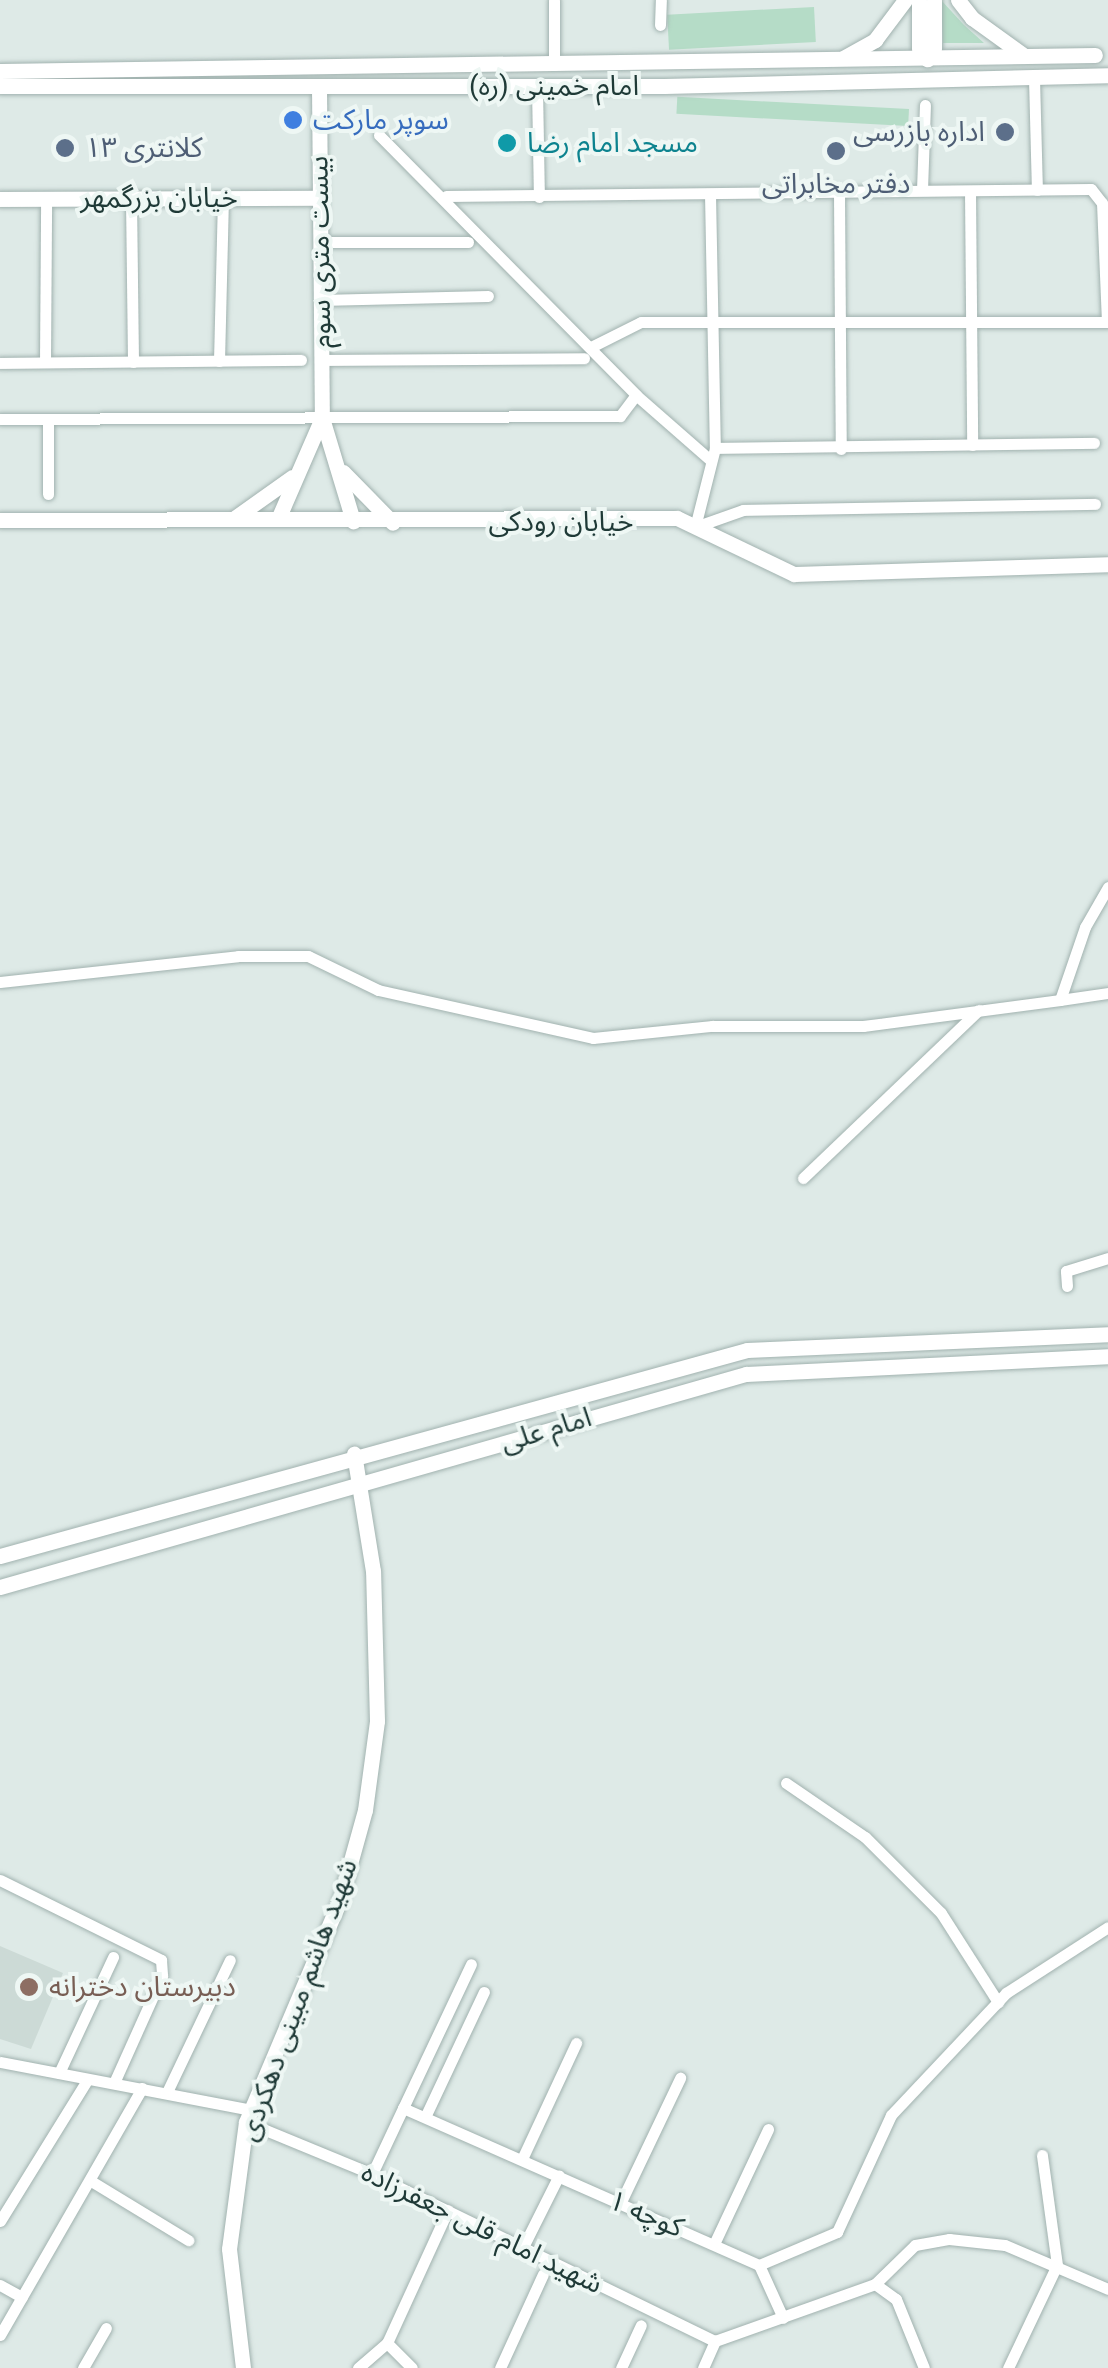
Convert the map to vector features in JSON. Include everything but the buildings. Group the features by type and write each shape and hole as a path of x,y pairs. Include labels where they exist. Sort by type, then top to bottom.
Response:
{"main road":[{"path":"838,60 874,40 904,0"},
{"path":"918,0 919,48 927,59"},
{"path":"927,77 927,59 934,48 934,0"},
{"path":"958,0 972,18 1026,56"},
{"name":"امام خمینی (ره)","path":"0,70 927,59 1026,56 1104,47"},
{"path":"994,76 977,68 996,56"},
{"name":"امام خمینی (ره)","path":"0,86 537,87 1105,74"},
{"name":"بیست متری سوم","path":"319,86 322,418 342,470 353,521"},
{"name":"خیابان بزرگمهر","path":"0,199 318,198"},
{"name":"بیست متری سوم","path":"278,520 322,418"},
{"path":"342,470 392,524"},
{"path":"232,519 298,471"},
{"name":"خیابان رودکی","path":"0,520 232,519 392,524 677,518 794,574 1108,564"},
{"name":"امام علی","path":"0,1556 354,1454 742,1351 1108,1334"},
{"path":"742,1351 746,1374"},
{"name":"امام علی","path":"0,1587 78,1570 340,1486 356,1488 746,1374 1108,1356"},
{"name":"شهید هاشم مبینی دهکردی","path":"243,2368 229,2249 248,2116 340,1900 365,1810 378,1652 372,1570 356,1488 354,1454"}],"street":[{"path":"554,0 554,65"},
{"path":"660,25 661,0"},
{"path":"1034,78 1036,190"},
{"path":"537,87 540,197"},
{"path":"922,190 924,105"},
{"path":"380,136 446,196 587,352 712,453 1094,443"},
{"path":"321,360 587,352 642,322 1108,322 1102,203 1091,189 446,196"},
{"path":"970,191 972,445"},
{"path":"838,193 843,323 841,449"},
{"path":"695,527 712,453 713,431 710,194"},
{"path":"130,198 132,362"},
{"path":"219,361 223,198"},
{"path":"45,362 46,199"},
{"path":"318,242 468,242"},
{"path":"320,300 488,296"},
{"path":"0,363 301,360"},
{"path":"0,419 620,416 636,395"},
{"path":"48,419 48,494"},
{"path":"695,527 743,510 1095,504"},
{"path":"1060,1000 1085,927 1108,887"},
{"path":"0,982 238,956 308,956 378,990 592,1038 712,1026 863,1026 1108,993"},
{"path":"803,1178 979,1010"},
{"path":"1066,1286 1066,1271 1108,1258"},
{"path":"786,1782 865,1837 941,1913 998,2002"},
{"path":"0,1880 161,1960 162,1976 114,2084"},
{"path":"783,2318 760,2264 837,2232 891,2115 998,2002 1108,1928"},
{"path":"59,2074 113,1956"},
{"path":"167,2092 230,1960"},
{"path":"372,2174 471,1964"},
{"path":"426,2115 484,1992"},
{"path":"522,2159 576,2043"},
{"name":"شهید امام قلی جعفرزاده","path":"0,2062 167,2092 248,2116 715,2340"},
{"path":"620,2204 680,2078"},
{"path":"0,2220 88,2080"},
{"path":"0,2335 142,2088"},
{"name":"کوچه ۱","path":"404,2108 760,2264"},
{"path":"714,2244 768,2129"},
{"path":"1008,2368 1057,2265 1042,2154"},
{"path":"523,2246 558,2176"},
{"path":"91,2181 188,2240"},
{"path":"358,2368 387,2343 448,2210"},
{"path":"703,2368 715,2340 874,2284 916,2245 949,2239 991,2242 1057,2265 1108,2289"},
{"path":"500,2368 542,2274"},
{"path":"874,2284 896,2299 924,2368"},
{"path":"0,2285 22,2297"},
{"path":"621,2368 641,2325"},
{"path":"82,2368 106,2328"},
{"path":"387,2343 412,2368"}],"shaded area":[{"name":"دبیرستان دخترانه","path":"0,1946 63,1973 31,2049 0,2039"}],"green space":[{"path":"941,0 964,25 984,43 943,43"},
{"path":"814,7 816,42 669,50 667,15"},
{"path":"677,97 909,109 908,126 676,114"}],"place":[{"name":"سوپر مارکت","path":"293,120"},
{"name":"اداره بازرسی","path":"1005,132"},
{"name":"مسجد امام رضا","path":"507,143"},
{"name":"کلانتری ۱۳","path":"65,148"},
{"name":"دفتر مخابراتی","path":"836,151"},
{"name":"دبیرستان دخترانه","path":"29,1987"}]}
